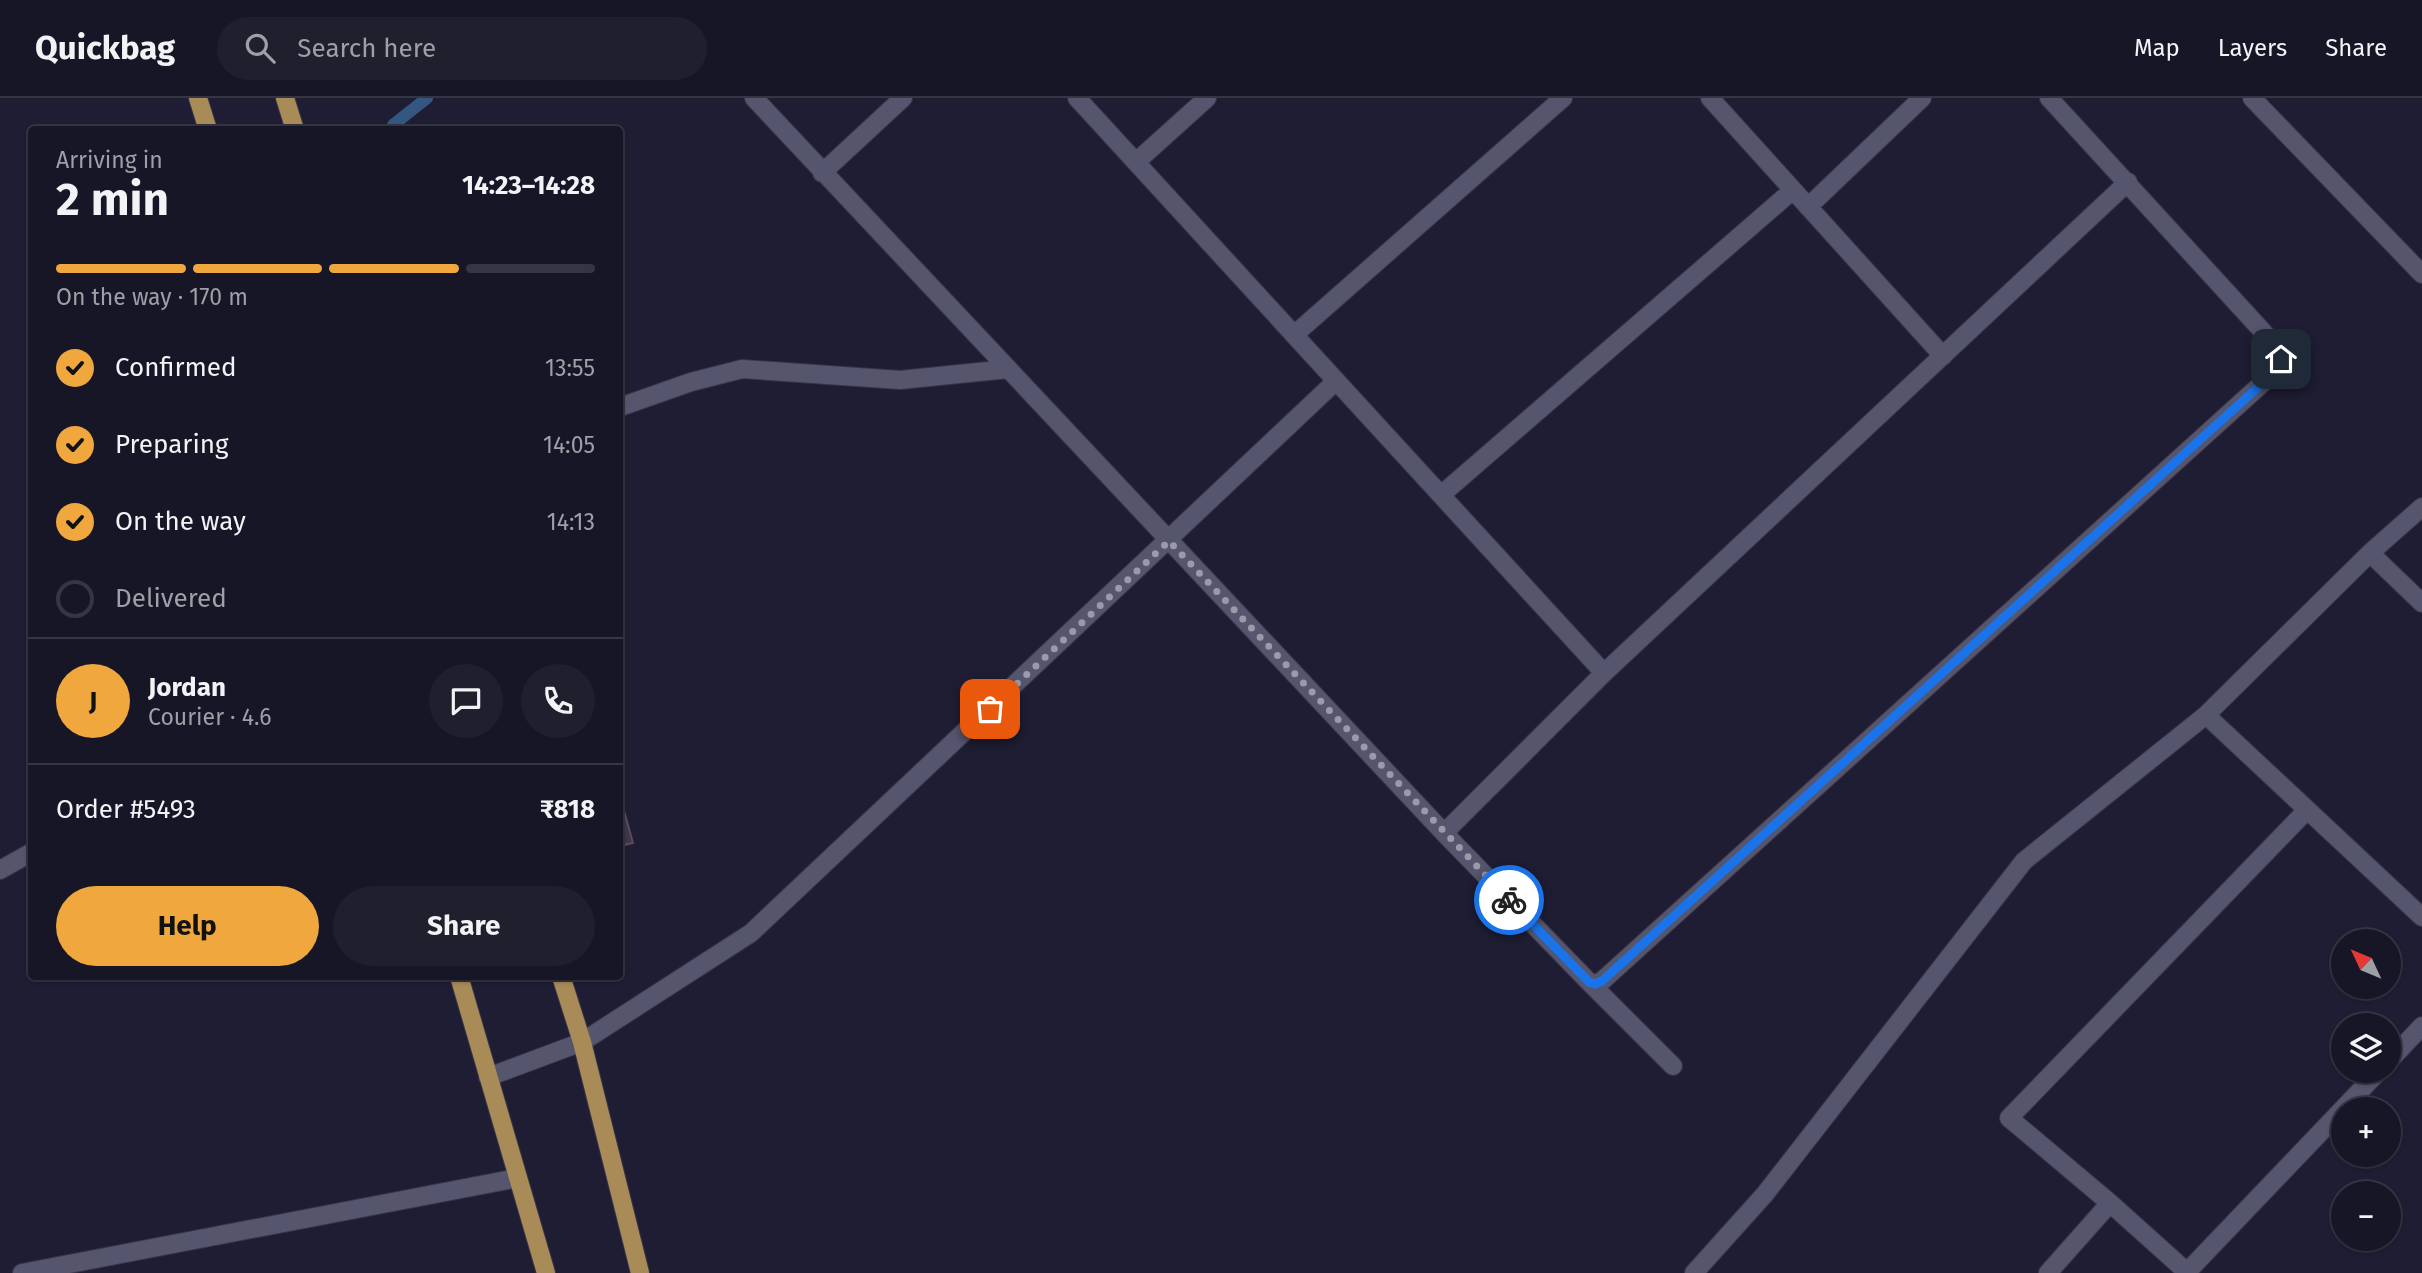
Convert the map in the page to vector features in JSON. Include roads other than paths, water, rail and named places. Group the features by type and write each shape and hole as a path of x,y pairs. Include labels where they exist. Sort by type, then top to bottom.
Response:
{"main road":[{"path":"198,98 207,126"},
{"path":"285,98 294,126"},
{"path":"460,980 545,1273"},
{"path":"562,980 582,1042 640,1273"}],"street":[{"path":"754,98 1444,833 1673,1066"},
{"path":"822,173 902,98"},
{"path":"1077,98 1604,674"},
{"path":"1136,162 1207,98"},
{"path":"1294,335 1563,98"},
{"path":"1710,98 1943,356"},
{"path":"1808,207 1922,98"},
{"path":"1589,982 1595,984 1602,981 2277,370 2281,359 2277,347 2049,98"},
{"path":"2252,98 2421,271"},
{"path":"1444,833 1604,674 2128,182"},
{"path":"1441,495 1793,190"},
{"path":"623,406 691,382 742,369 900,380 1008,369"},
{"path":"488,1077 582,1042 751,933 1336,381"},
{"path":"1694,1273 1765,1194 2024,860 2206,715 2370,553 2422,507"},
{"path":"2370,553 2422,603"},
{"path":"2206,715 2422,917"},
{"path":"2307,810 2009,1118 2188,1273 2368,1083"},
{"path":"0,870 28,854"},
{"path":"2401,1048 2422,1026"},
{"path":"22,1273 518,1178"},
{"path":"2048,1273 2110,1203"}],"waterway":[{"path":"393,125 427,98"}]}
